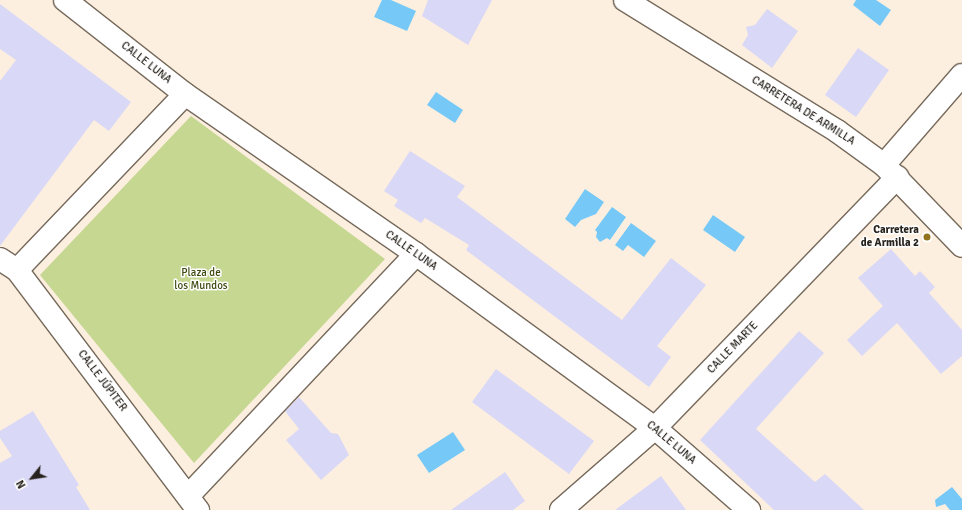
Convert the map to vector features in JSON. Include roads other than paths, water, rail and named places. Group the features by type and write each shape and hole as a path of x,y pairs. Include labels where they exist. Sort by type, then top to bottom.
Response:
{"street":[{"name":"CALLE LUNA","path":"66,0 186,94 416,254 655,428 749,510"},
{"name":"CARRETERA DE ARMILLA","path":"625,0 837,131 890,171 962,246"},
{"name":"CALLE MARTE","path":"561,510 655,428 890,171 962,75"},
{"path":"8,264 186,94"},
{"path":"194,503 416,254"},
{"name":"CALLE JÚPITER","path":"8,264 194,503"}],"water":[{"path":"382,0 391,0 416,11 407,31 374,17"},
{"path":"856,0 876,0 891,10 880,26 853,5"},
{"path":"436,92 463,110 455,123 427,105"},
{"path":"585,189 604,202 596,214 581,220 575,227 565,219"},
{"path":"612,207 626,217 610,240 607,238 600,242 596,237 597,232 595,230"},
{"path":"713,215 745,237 735,252 703,230"},
{"path":"631,223 656,241 644,257 628,245 623,251 615,245"},
{"path":"453,432 465,450 429,473 417,455"},
{"path":"952,487 962,499 962,510 950,510 945,504 936,507 935,500"}],"place":[{"name":"Carretera de Armilla 2","path":"927,237"}],"park label":[{"name":"Plaza de los Mundos","path":"201,280"}]}
